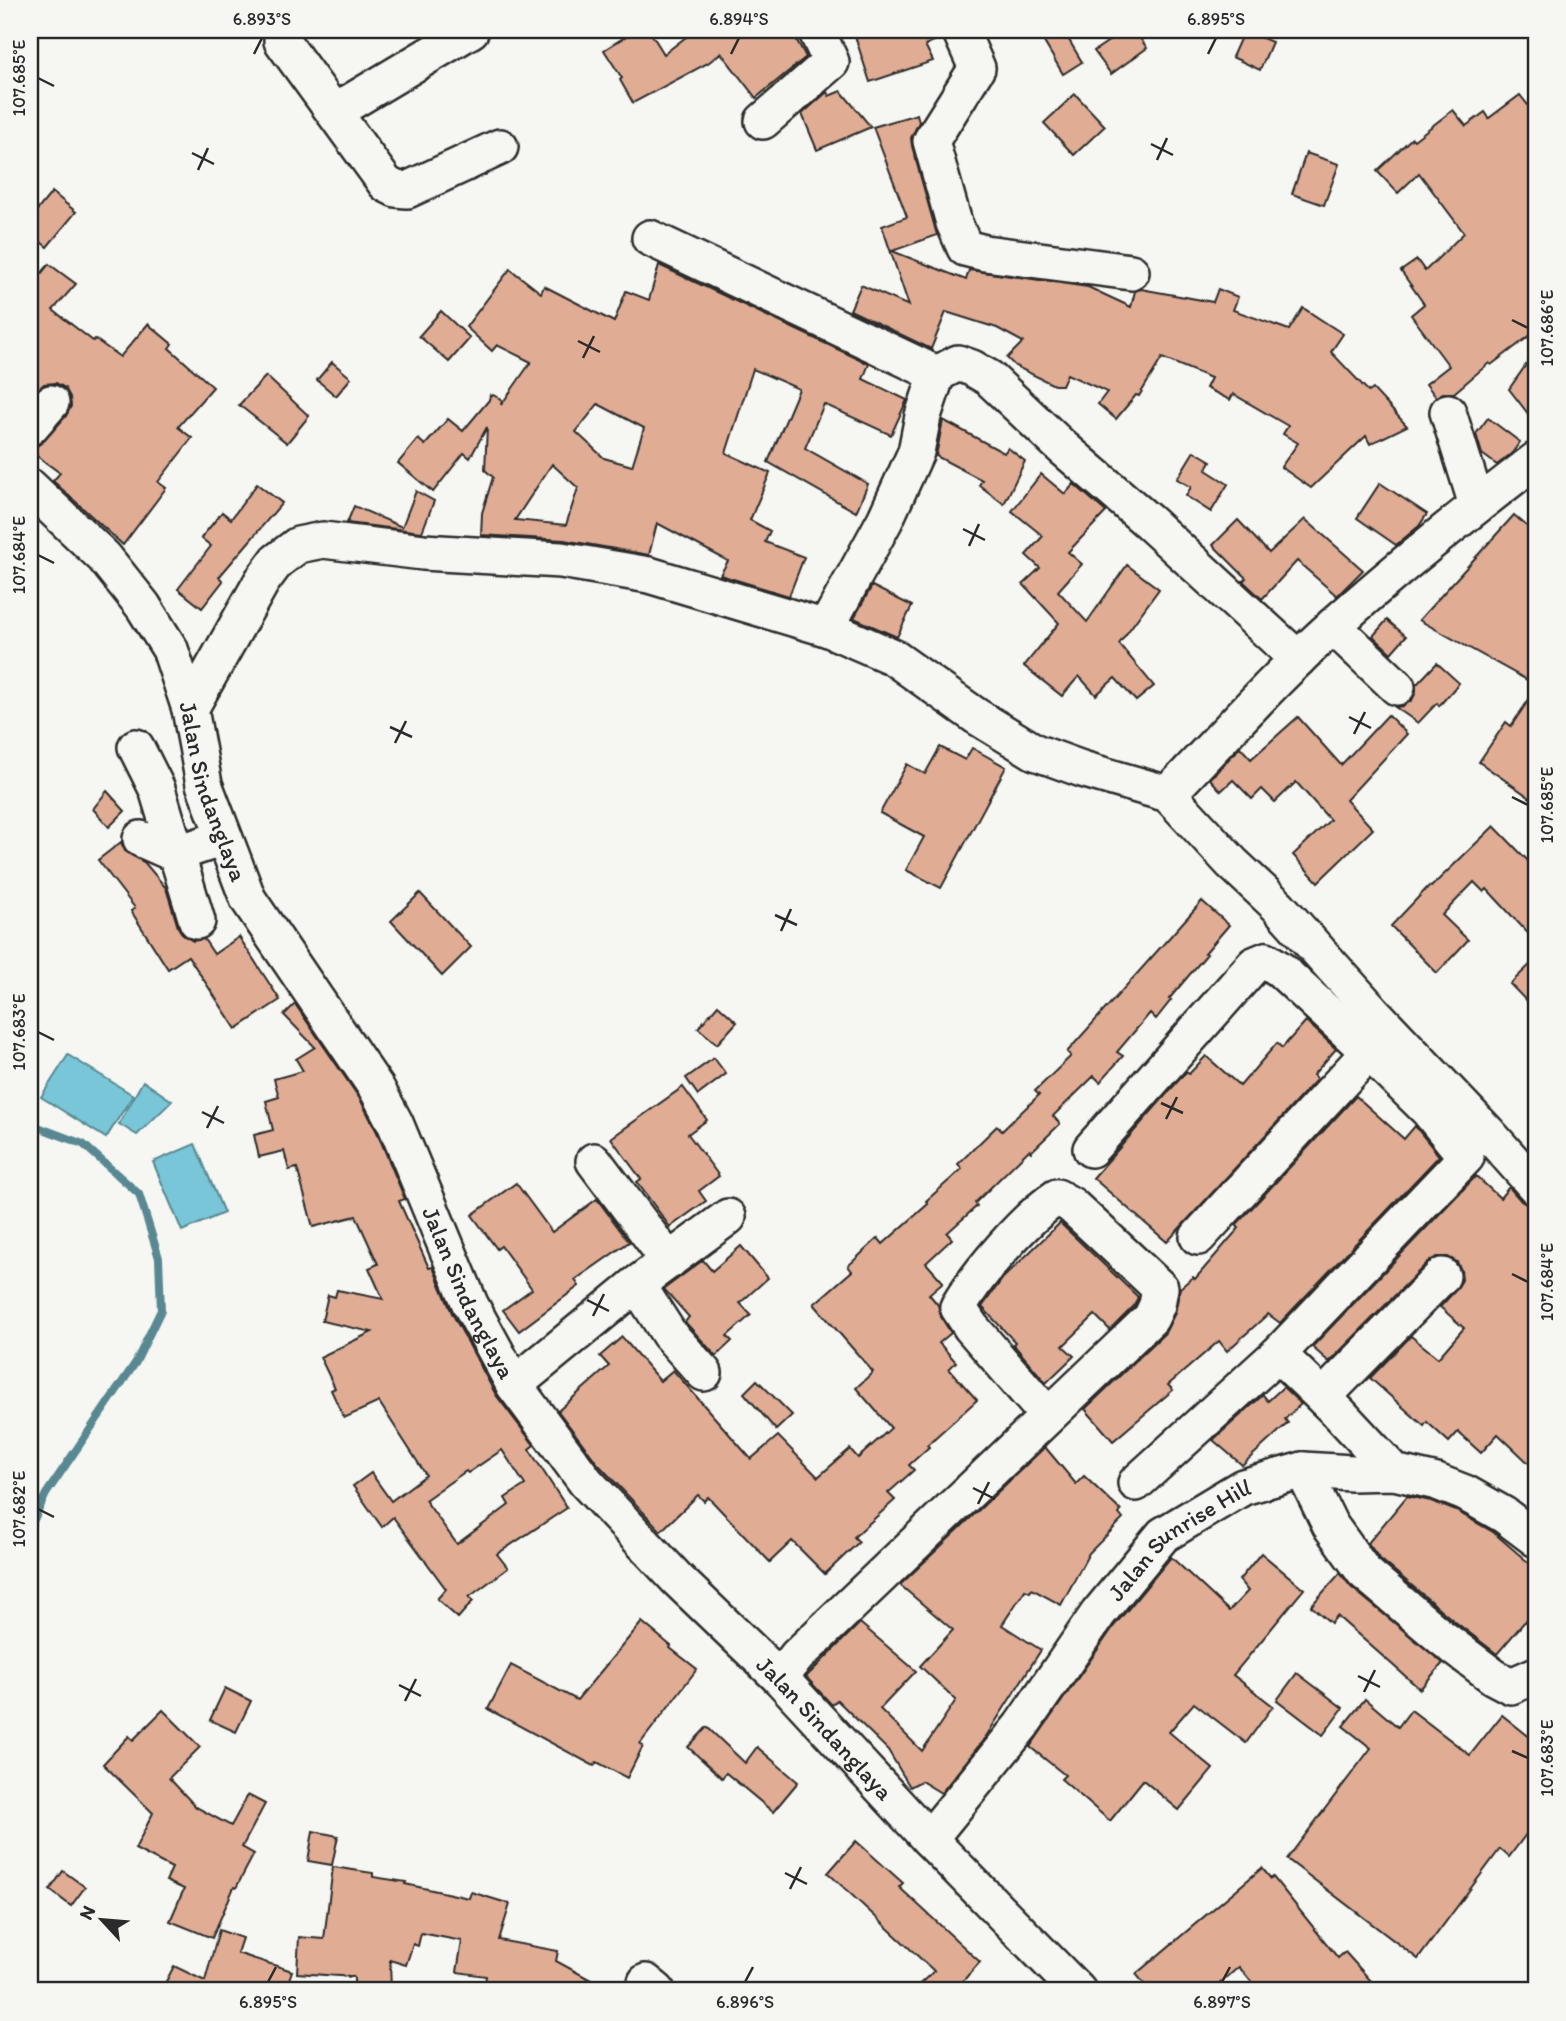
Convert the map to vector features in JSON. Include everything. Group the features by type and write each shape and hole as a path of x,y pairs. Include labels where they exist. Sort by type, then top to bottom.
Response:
{"street":[{"path":"282,30 282,41 386,184 407,190 500,147"},
{"path":"334,112 471,30"},
{"path":"763,121 835,72 816,30"},
{"path":"960,30 977,68 932,141 954,223 965,248 1130,272"},
{"path":"650,239 937,374"},
{"path":"826,628 886,520 916,452 923,416 937,374 958,363 989,378 1298,659"},
{"path":"1448,412 1477,505"},
{"path":"1168,794 1333,626 1477,505 1536,460"},
{"name":"Jalan Sindanglaya","path":"30,487 104,557 144,606 170,649 190,709 204,784 248,899 377,1089 395,1123 470,1304 514,1385 586,1482 678,1580 780,1678 929,1839 1079,1991"},
{"path":"190,709 262,581 277,561 298,545 323,540 423,552 561,561 649,575 826,628 893,657 976,716 1035,752 1168,794 1232,863 1278,906 1372,1011 1476,1144"},
{"path":"1333,626 1397,687"},
{"path":"135,747 157,789 197,921"},
{"path":"141,839 175,853 223,838"},
{"path":"1091,1149 1254,965 1266,960 1281,970 1429,1110 1536,1186"},
{"path":"1198,1237 1369,1052"},
{"path":"1136,1483 1278,1354 1476,1144"},
{"path":"594,1161 669,1261"},
{"path":"780,1678 797,1656 1151,1318 1160,1288 1071,1205 1057,1197 1039,1209 971,1285 958,1307 1048,1416"},
{"path":"514,1385 637,1284 728,1217"},
{"path":"1323,1396 1442,1276"},
{"path":"637,1284 669,1334 704,1373"},
{"path":"1278,1354 1323,1396 1394,1472"},
{"path":"1303,1470 1330,1525 1364,1572 1441,1637 1494,1677 1511,1686 1536,1675"},
{"name":"Jalan Sunrise Hill","path":"929,1839 1021,1726 1098,1614 1163,1535 1243,1487 1303,1470 1394,1472 1437,1482 1465,1493 1504,1515 1536,1539"}],"water":[{"path":"68,1055 133,1095 106,1138 41,1097"},
{"path":"143,1081 172,1101 137,1135 119,1124"},
{"path":"195,1144 224,1213 182,1231 153,1162"}],"building":[{"path":"636,30 649,30 664,54 695,30 791,30 806,57 756,98 721,53 708,63 633,103 620,80 622,78 604,50"},
{"path":"853,30 940,30 941,38 925,45 933,61 870,82"},
{"path":"1053,30 1063,30 1082,62 1063,74 1041,37"},
{"path":"1125,30 1134,30 1147,48 1111,74 1094,51"},
{"path":"1244,30 1272,42 1260,70 1232,57"},
{"path":"841,91 871,127 817,150 802,114 827,92 829,96"},
{"path":"1075,94 1105,126 1074,155 1044,123"},
{"path":"1520,95 1528,105 1536,99 1536,331 1491,365 1489,363 1454,393 1443,393 1436,397 1426,384 1449,366 1411,315 1424,304 1401,271 1417,260 1425,271 1464,233 1419,173 1398,193 1377,171 1412,138 1414,140 1453,110 1466,126 1485,112 1489,118"},
{"path":"917,114 919,122 911,138 912,146 937,235 892,251 966,280 969,270 1088,287 1131,307 1135,291 1141,289 1213,302 1218,289 1238,297 1233,310 1289,330 1303,308 1343,334 1331,352 1369,392 1373,389 1407,426 1370,444 1366,436 1311,488 1281,467 1298,443 1283,434 1288,426 1233,394 1230,400 1206,388 1211,378 1162,358 1139,396 1136,395 1116,419 1098,404 1107,392 1067,374 1062,385 1054,385 1015,366 1007,358 1023,342 997,328 946,312 931,349 850,310 861,285 909,306 882,226 907,217 873,127"},
{"path":"1306,153 1339,164 1324,205 1292,194"},
{"path":"52,192 76,212 47,247 30,233 30,219"},
{"path":"49,264 76,284 53,310 93,341 95,339 120,357 148,324 172,344 169,348 213,387 178,427 192,438 158,482 166,488 123,545 53,481 60,473 30,451 30,447 45,440 66,416 71,406 65,388 56,383 44,384 30,397 30,288"},
{"path":"659,265 869,364 863,379 907,400 891,435 824,404 805,448 868,484 856,512 768,462 799,389 753,369 726,453 770,473 750,520 770,531 765,542 804,557 789,596 720,575 728,561 657,523 649,555 564,540 481,535 482,513 493,477 485,470 487,427 470,458 464,453 433,492 398,463 418,439 425,445 448,419 463,431 489,400 490,395 502,400 501,405 531,362 497,345 492,351 466,327 510,269 541,293 544,286 614,322 626,291 649,300","holes":["598,404 644,428 632,466 604,458 576,432","552,464 578,488 566,525 515,520"]},
{"path":"441,311 470,338 449,362 419,336"},
{"path":"1536,351 1536,424 1509,389"},
{"path":"332,362 351,378 336,396 317,380"},
{"path":"266,376 309,416 287,443 239,405"},
{"path":"1488,418 1520,442 1512,453 1497,465 1482,454 1476,434"},
{"path":"943,420 1004,453 1008,448 1025,461 1004,504 979,485 982,480 936,456"},
{"path":"1194,451 1211,461 1206,470 1228,484 1211,512 1186,496 1191,487 1177,479"},
{"path":"1041,474 1065,494 1074,484 1106,512 1068,552 1082,564 1058,591 1087,622 1127,565 1159,589 1119,644 1154,686 1136,701 1115,678 1096,695 1079,676 1062,696 1024,666 1059,623 1023,584 1040,568 1026,555 1043,536 1012,511"},
{"path":"1380,483 1427,514 1419,526 1396,545 1357,518"},
{"path":"257,484 282,503 219,577 223,581 202,608 178,589 211,546 201,538 222,512 231,519"},
{"path":"416,491 434,501 422,532 347,523 354,506 402,527"},
{"path":"1514,515 1536,534 1536,685 1419,620"},
{"path":"1305,519 1363,570 1337,596 1297,561 1262,599 1243,581 1246,578 1213,545 1238,520 1269,553"},
{"path":"872,586 912,606 897,637 854,618"},
{"path":"1387,620 1406,636 1391,653 1373,636"},
{"path":"1437,663 1459,683 1439,706 1437,703 1418,723 1395,707 1403,706 1412,700 1416,685"},
{"path":"1536,689 1536,802 1479,762 1506,722 1511,726"},
{"path":"1388,715 1407,734 1346,800 1373,829 1318,882 1293,855 1330,820 1296,782 1275,802 1262,789 1252,799 1233,780 1221,791 1210,779 1240,747 1251,759 1298,717 1341,765"},
{"path":"940,747 965,760 972,748 1006,767 941,888 906,870 924,837 880,813 907,764 925,774"},
{"path":"107,791 125,811 109,827 93,809"},
{"path":"1494,826 1536,869 1536,942 1487,889 1484,892 1474,882 1442,915 1468,940 1437,973 1391,926 1429,886"},
{"path":"121,842 125,851 145,863 166,888 183,935 193,941 204,939 214,954 239,937 280,1000 236,1029 188,956 168,969 131,911 135,908 98,860"},
{"path":"420,893 471,947 442,976 391,921"},
{"path":"1202,901 1229,925 1205,953 1207,954 1169,999 1171,1000 1156,1019 1150,1013 1117,1052 1123,1056 1100,1082 1094,1076 1053,1116 1060,1124 975,1203 977,1206 947,1233 952,1239 926,1263 943,1282 929,1294 938,1305 941,1317 951,1333 939,1343 956,1362 949,1369 977,1400 909,1465 914,1470 888,1493 895,1500 854,1537 859,1542 825,1574 792,1541 770,1562 708,1497 704,1501 698,1495 661,1531 598,1464 558,1411 609,1366 600,1356 622,1337 660,1381 673,1370 751,1459 778,1436 818,1477 850,1449 858,1458 891,1428 856,1388 873,1372 814,1304 852,1271 848,1266 878,1238 883,1244 928,1204 926,1201 962,1169 958,1164 997,1126 1002,1131 1039,1095 1035,1091 1071,1056 1067,1052"},
{"path":"1536,959 1536,1011 1510,984"},
{"path":"295,1004 360,1099 405,1199 399,1201 429,1268 433,1267 452,1313 496,1395 534,1445 529,1449 567,1508 497,1554 508,1568 469,1597 473,1601 458,1618 437,1599 446,1589 393,1517 382,1527 353,1486 371,1473 391,1501 426,1475 379,1402 344,1418 331,1390 335,1388 320,1357 372,1332 322,1321 328,1295 335,1297 337,1290 383,1299 369,1268 378,1264 356,1216 313,1227 297,1168 289,1170 284,1151 259,1157 254,1135 273,1130 266,1101 279,1097 274,1079 303,1071 296,1059 315,1047 284,1015","holes":["502,1450 525,1485 505,1498 509,1505 457,1544 425,1500"]},
{"path":"718,1005 737,1022 717,1044 698,1028"},
{"path":"1306,1021 1336,1049 1313,1075 1317,1079 1167,1242 1093,1178 1186,1072 1189,1074 1206,1056 1240,1086 1277,1043 1282,1048"},
{"path":"714,1058 726,1074 698,1095 686,1078"},
{"path":"683,1087 707,1120 688,1134 719,1176 699,1191 706,1201 670,1227 637,1182 641,1179 611,1138"},
{"path":"1356,1096 1404,1139 1415,1126 1439,1156 1280,1323 1268,1314 1227,1351 1219,1341 1168,1385 1173,1390 1113,1441 1085,1409 1165,1333 1175,1313 1180,1288 1193,1277 1195,1279 1239,1228 1236,1225"},
{"path":"1476,1176 1500,1198 1509,1187 1521,1201 1536,1207 1536,1470 1498,1434 1481,1453 1458,1432 1449,1442 1427,1422 1424,1426 1370,1378 1411,1336 1438,1358 1464,1328 1440,1307 1462,1280 1457,1262 1448,1257 1437,1257 1428,1262 1329,1362 1312,1347"},
{"path":"516,1183 552,1232 597,1199 629,1242 575,1280 579,1286 519,1331 503,1310 532,1289 501,1246 497,1249 472,1215"},
{"path":"1060,1223 1138,1297 1134,1306 1110,1330 1095,1315 1063,1346 1074,1356 1046,1383 1013,1344 1015,1342 982,1307 1003,1278"},
{"path":"741,1246 768,1278 740,1303 751,1315 727,1336 732,1341 716,1356 685,1322 689,1317 664,1289 703,1260 712,1271"},
{"path":"757,1380 792,1415 776,1430 744,1393"},
{"path":"1283,1387 1301,1404 1285,1419 1288,1423 1242,1465 1213,1440 1263,1395 1268,1401"},
{"path":"1045,1447 1076,1484 1084,1476 1121,1511 1119,1514 1123,1519 1089,1553 1061,1605 1032,1589 1030,1592 1025,1590 1002,1625 1041,1650 985,1738 941,1793 921,1781 910,1787 888,1750 837,1700 832,1705 806,1677 860,1623 916,1671 880,1709 922,1751 956,1700 920,1666 953,1630 900,1585"},
{"path":"1407,1496 1431,1501 1456,1511 1493,1532 1536,1569 1536,1630 1526,1620 1497,1654 1379,1558 1368,1543"},
{"path":"1261,1553 1304,1589 1233,1675 1273,1706 1246,1743 1194,1703 1169,1732 1213,1769 1179,1810 1143,1780 1110,1821 1061,1779 1065,1775 1030,1747 1114,1626 1171,1557 1229,1611 1248,1591 1239,1580"},
{"path":"1340,1573 1351,1587 1443,1663 1420,1689 1337,1616 1331,1623 1311,1606"},
{"path":"642,1622 697,1669 640,1744 643,1746 627,1778 597,1762 594,1766 488,1709 511,1665 577,1700"},
{"path":"1297,1673 1343,1708 1323,1735 1277,1700"},
{"path":"225,1688 251,1701 236,1732 210,1720"},
{"path":"1365,1699 1398,1727 1411,1710 1470,1755 1502,1715 1536,1742 1536,1821 1509,1857 1500,1849 1418,1959 1287,1859 1371,1748 1343,1726"},
{"path":"163,1710 200,1747 169,1778 196,1807 231,1826 248,1795 265,1804 242,1847 254,1854 236,1888 234,1887 212,1938 170,1921 184,1889 166,1881 172,1868 135,1849 153,1813 103,1764 129,1736 133,1740"},
{"path":"707,1727 745,1763 757,1747 798,1782 773,1812 726,1773 722,1778 688,1747"},
{"path":"313,1831 338,1836 332,1865 308,1861"},
{"path":"856,1841 903,1883 899,1887 980,1962 954,1991 912,1991 934,1971 828,1873"},
{"path":"333,1867 373,1873 373,1877 406,1882 405,1884 469,1898 471,1892 510,1904 499,1940 558,1951 556,1961 611,1991 484,1991 486,1976 457,1972 462,1941 421,1933 418,1946 413,1944 406,1965 390,1960 391,1991 354,1991 354,1977 297,1973 299,1937 324,1939"},
{"path":"1262,1868 1271,1879 1273,1877 1338,1958 1345,1952 1380,1991 1259,1991 1239,1967 1211,1991 1150,1991 1136,1974"},
{"path":"63,1871 85,1887 71,1906 50,1890"},
{"path":"219,1930 242,1938 237,1953 292,1971 285,1991 161,1991 174,1966 205,1981"}],"waterway":[{"path":"30,1124 83,1144 139,1194 159,1258 161,1310 136,1362 46,1494 30,1528"}]}
